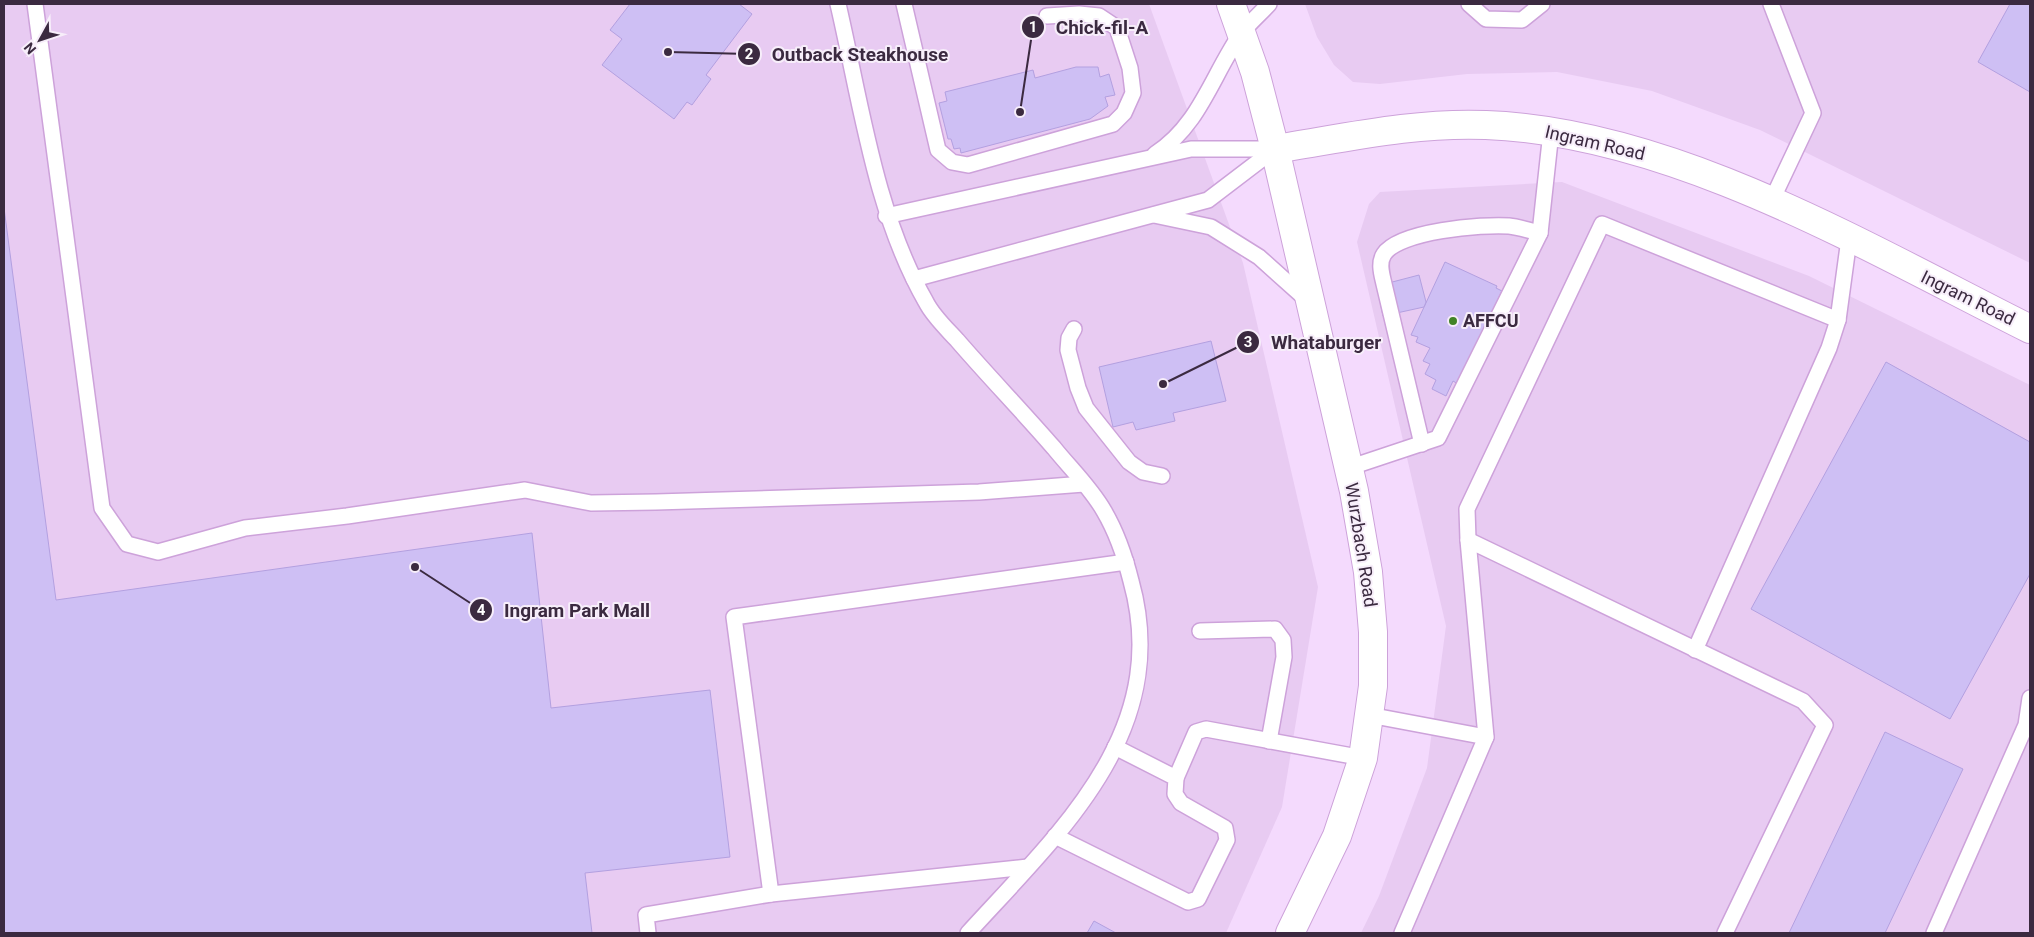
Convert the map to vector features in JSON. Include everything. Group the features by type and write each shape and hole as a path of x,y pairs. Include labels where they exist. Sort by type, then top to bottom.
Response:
{"main road":[{"path":"1231,4 1255,72 1275,149"},
{"name":"Ingram Road","path":"1275,149 1373,133 1438,126 1486,125 1550,132 1590,139 1642,153 1771,202 1849,238 2030,329"},
{"name":"Wurzbach Road","path":"1275,149 1348,468 1368,572 1373,677 1363,758 1337,836 1290,933"}],"lane":[{"path":"36,4 102,508 127,544 158,552 245,528 347,516 525,490 591,503 979,492 1084,484"},
{"path":"838,4 886,216 914,279 927,305 1084,484 1103,509 1126,562 1136,598 1141,629 1140,672 1130,715 1088,796 1028,867 968,933"},
{"path":"904,4 938,150 952,162 968,165 1113,124 1124,113 1133,93 1130,68 1117,28 1099,16 1079,14 1047,16"},
{"path":"1147,159 1169,145 1183,131 1196,114 1212,82 1241,33 1269,4"},
{"path":"1470,4 1486,19 1522,20 1542,4"},
{"path":"1771,4 1813,113 1771,202"},
{"path":"1348,468 1438,438 1540,233 1550,132"},
{"path":"886,216 1191,149 1275,149"},
{"path":"914,279 1150,214 1208,200 1275,149"},
{"path":"1150,214 1211,227 1259,257 1310,303"},
{"path":"1402,933 1486,737 1468,540 1467,509 1602,224 1838,320"},
{"path":"1422,444 1384,284 1381,264 1383,255 1392,245 1435,231 1510,226 1540,233"},
{"path":"1695,650 1829,348 1838,320 1849,238"},
{"path":"1074,329 1069,338 1068,350 1078,388 1086,408 1129,462 1143,472 1162,476"},
{"path":"1468,540 1803,701 1825,725 1725,933"},
{"path":"771,894 734,617 1126,562"},
{"path":"1200,631 1275,630 1283,640 1284,658 1269,740"},
{"path":"1934,933 2026,725 2030,698"},
{"path":"1369,715 1486,737"},
{"path":"1055,836 1188,902 1198,899 1227,840 1225,828 1181,803 1175,794 1176,778 1196,732 1206,729 1363,758"},
{"path":"1115,747 1176,778"},
{"path":"648,933 646,915 771,894 1028,867"}],"shaded area":[{"path":"4,4 1149,4 1243,263 1318,587 1282,807 1226,933 4,933"},
{"path":"1305,4 2030,4 2030,263 1760,130 1652,91 1557,72 1467,74 1380,84 1353,82 1334,65 1317,37"},
{"path":"1562,182 1809,276 2030,385 2030,933 1361,933 1379,896 1427,768 1446,626 1357,242 1369,204 1380,192"}],"building":[{"path":"630,4 739,4 752,14 706,75 711,79 692,105 687,102 674,119 602,65 622,39 610,30"},
{"path":"2010,4 2030,4 2030,92 1978,62"},
{"path":"1076,67 1098,67 1100,77 1109,74 1115,95 1105,97 1108,106 1090,119 961,153 960,148 954,149 951,139 948,139 939,103 947,101 945,92 1033,70 1035,78"},
{"path":"4,208 56,600 532,533 551,708 710,690 730,857 585,873 592,933 4,933"},
{"name":"AFFCU","path":"1445,262 1497,286 1496,288 1502,291 1458,384 1453,381 1446,396 1432,389 1436,380 1425,374 1430,364 1423,361 1430,348 1416,342 1418,337 1411,335"},
{"path":"1419,275 1426,302 1424,307 1383,316 1377,286"},
{"path":"1211,341 1226,401 1173,413 1175,421 1136,430 1133,422 1113,427 1099,367"},
{"path":"1886,362 2030,442 2030,574 1950,719 1751,609"},
{"path":"1885,732 1963,769 1885,933 1789,933"},
{"path":"1094,921 1116,933 1087,933"}],"place":[{"name":"Outback Steakhouse","path":"668,52"},
{"name":"Chick-fil-A","path":"1020,112"},
{"name":"AFFCU","path":"1453,321"},
{"name":"Whataburger","path":"1163,384"},
{"name":"Ingram Park Mall","path":"415,567"}]}
